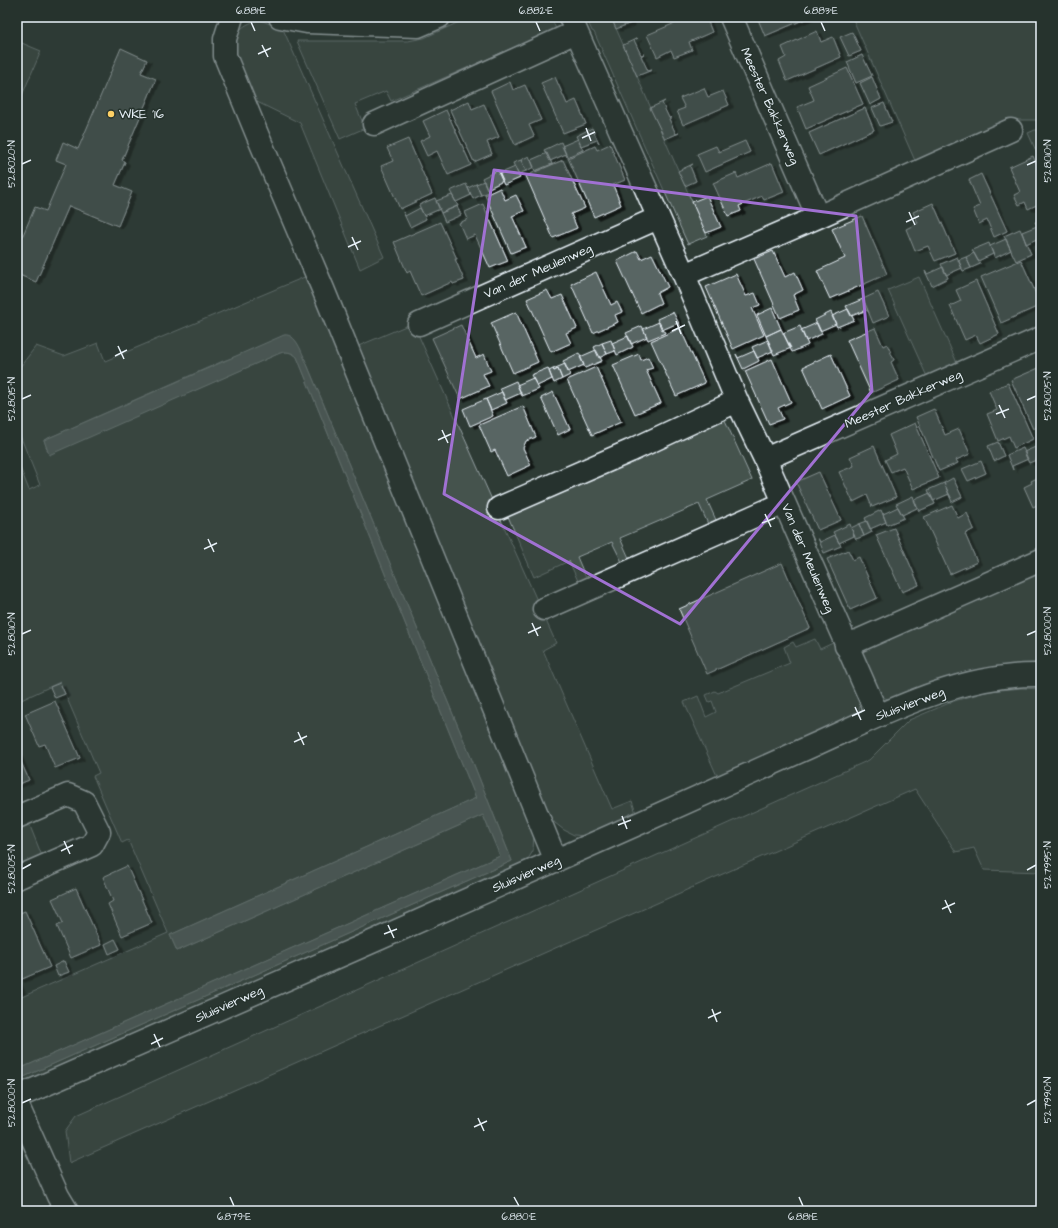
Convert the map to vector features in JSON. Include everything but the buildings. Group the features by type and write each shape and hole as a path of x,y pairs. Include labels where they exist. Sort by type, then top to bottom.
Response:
{"street":[{"path":"232,17 225,39 225,56 323,289 556,861"},
{"path":"280,17 307,22 418,26 439,17"},
{"name":"Meester Bakkerweg","path":"731,17 818,217"},
{"name":"Van der Meulenweg","path":"374,124 573,25 878,716"},
{"path":"684,275 818,217 1011,130"},
{"name":"Van der Meulenweg","path":"419,324 658,218"},
{"name":"Meester Bakkerweg","path":"765,459 1041,338"},
{"path":"500,508 630,451 738,401"},
{"path":"544,609 784,503"},
{"path":"846,646 1041,560"},
{"name":"Sluisvierweg","path":"17,1097 556,861 878,716 933,694 970,683 998,678 1041,675"},
{"path":"17,817 68,795 84,802 98,832 92,845 17,878"},
{"path":"17,1104 58,1196 67,1211"}],"highlighted area":[{"path":"494,170 856,216 872,391 680,624 444,494"}],"shaded area":[{"path":"470,17 551,17 556,29 391,101 386,91 355,104 365,128 340,139 297,41 408,41 424,38"},
{"path":"586,17 611,17 707,236 688,244"},
{"path":"852,17 1041,17 1041,120 1018,120 1010,122 916,163"},
{"path":"260,20 283,29 384,257 360,269 300,123 255,101 234,49 237,33 249,23"},
{"path":"17,41 41,51 17,107"},
{"path":"1035,130 1041,130 1041,162 1028,133"},
{"path":"307,276 534,833 533,851 525,864 17,1090 17,1080 512,861 472,760 297,343 292,337 223,361 44,440 49,454 280,353 289,352 295,355 476,798 170,935 177,951 483,815 500,856 17,1070 17,999 168,933 128,840 122,843 93,776 99,773 60,682 17,702 17,460 29,490 40,485 17,428 17,371 36,346 64,356 98,343 105,361"},
{"path":"919,277 958,365 928,379 888,290"},
{"path":"413,323 556,643 543,650 612,809 632,801 637,816 585,836 574,835 564,830 555,823 548,814 356,347"},
{"path":"284,335 288,335 295,340 303,354 472,760 512,861 17,1080 17,1070 500,856 483,815 177,951 170,935 476,798 295,355 289,352 280,353 49,455 44,440"},
{"path":"724,418 752,480 707,500 716,520 708,524 699,504 620,538 629,558 622,562 612,542 577,557 586,578 578,581 569,561 534,577 507,514"},
{"path":"1041,569 1041,666 970,671 891,700 880,695 861,654 863,649"},
{"path":"815,639 820,649 835,642 861,703 856,717 718,778 684,702 698,696 706,717 716,712 712,701 709,702 706,695 715,691 718,693 790,663 784,647 793,642 796,647"},
{"path":"1022,688 1041,689 1041,872 984,870 974,848 956,852 915,789 69,1163 65,1131 76,1116 869,760 909,720 954,701 989,691"},
{"path":"28,821 44,861 17,873 17,826"}],"place":[{"name":"WKE '16","path":"111,114"}]}
